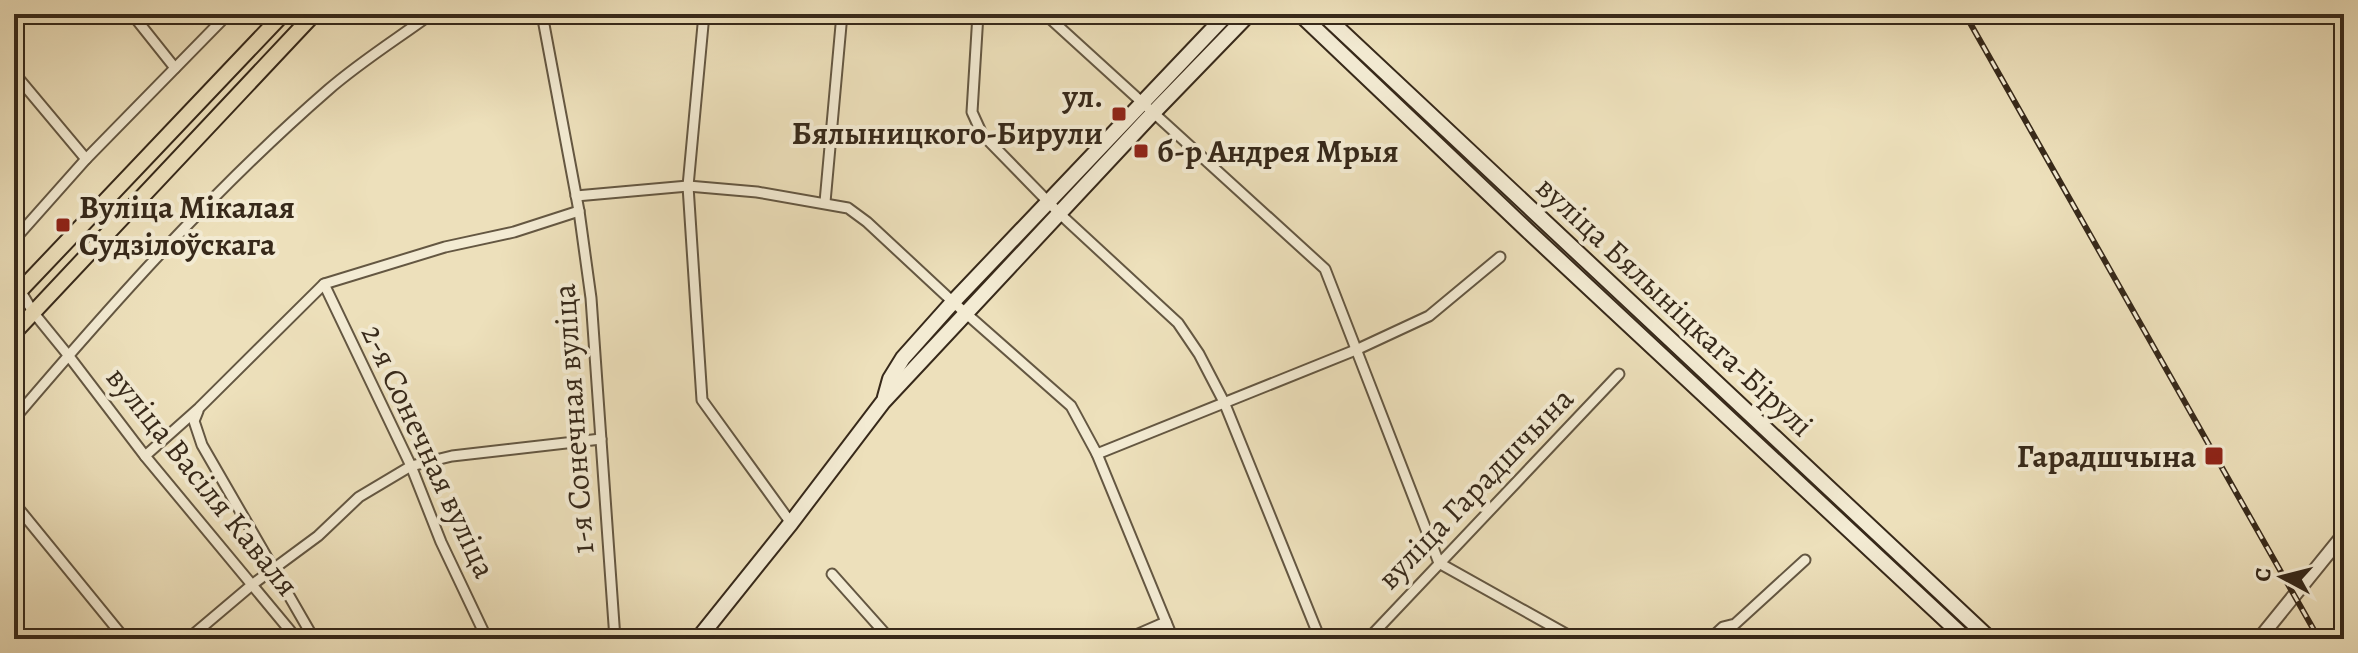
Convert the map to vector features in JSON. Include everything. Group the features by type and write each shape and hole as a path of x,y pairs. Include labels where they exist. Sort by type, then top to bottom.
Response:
{"main road":[{"path":"16,289 283,14"},
{"path":"14,333 314,14"},
{"path":"698,639 883,402 1060,214 1227,14"},
{"path":"883,402 890,379 903,358 953,302 1048,202 1249,14"},
{"name":"вуліца Бялыніцкага-Бірулі","path":"1300,14 1966,639"},
{"name":"вуліца Бялыніцкага-Бірулі","path":"1323,14 1990,639"}],"street":[{"path":"132,14 175,68"},
{"path":"14,240 86,159 228,14"},
{"path":"14,419 68,355 262,149 331,87 431,14"},
{"name":"1-я Сонечная вуліца","path":"542,14 579,211 594,323 615,639"},
{"path":"704,14 688,186 702,400 791,523"},
{"path":"825,202 842,14"},
{"path":"978,14 972,112 982,134 1060,214 1178,323 1199,354 1224,402 1320,639"},
{"path":"1045,14 1325,269 1439,563 1575,639"},
{"path":"14,73 86,159"},
{"path":"576,196 688,186 757,192 848,208 867,222 1071,406 1097,454 1173,639"},
{"path":"145,456 199,408 324,284 579,211"},
{"path":"1097,454 1358,349 1429,316 1500,257"},
{"name":"2-я Сонечная вуліца","path":"324,284 411,466 441,542 487,639"},
{"name":"вуліца Васіля Каваля","path":"16,289 145,456 297,639"},
{"name":"вуліца Гарадшчына","path":"1368,639 1619,374"},
{"path":"199,408 194,421 202,445 314,639"},
{"path":"188,639 253,584 318,536 367,491 411,466 452,456 601,439"},
{"path":"14,503 125,639"},
{"path":"2259,639 2344,534"},
{"path":"1710,639 1723,627 1735,624 1805,560"},
{"path":"832,574 890,639"},
{"path":"1127,639 1166,622"}],"railway":[{"path":"1965,14 2319,639"}],"place":[{"name":"ул. Бялыницкого-Бирули","path":"1119,114"},
{"name":"б-р Андрея Мрыя","path":"1141,151"},
{"name":"Вуліца Мікалая Судзілоўскага","path":"63,225"},
{"name":"Гарадшчына","path":"2214,456"}]}
